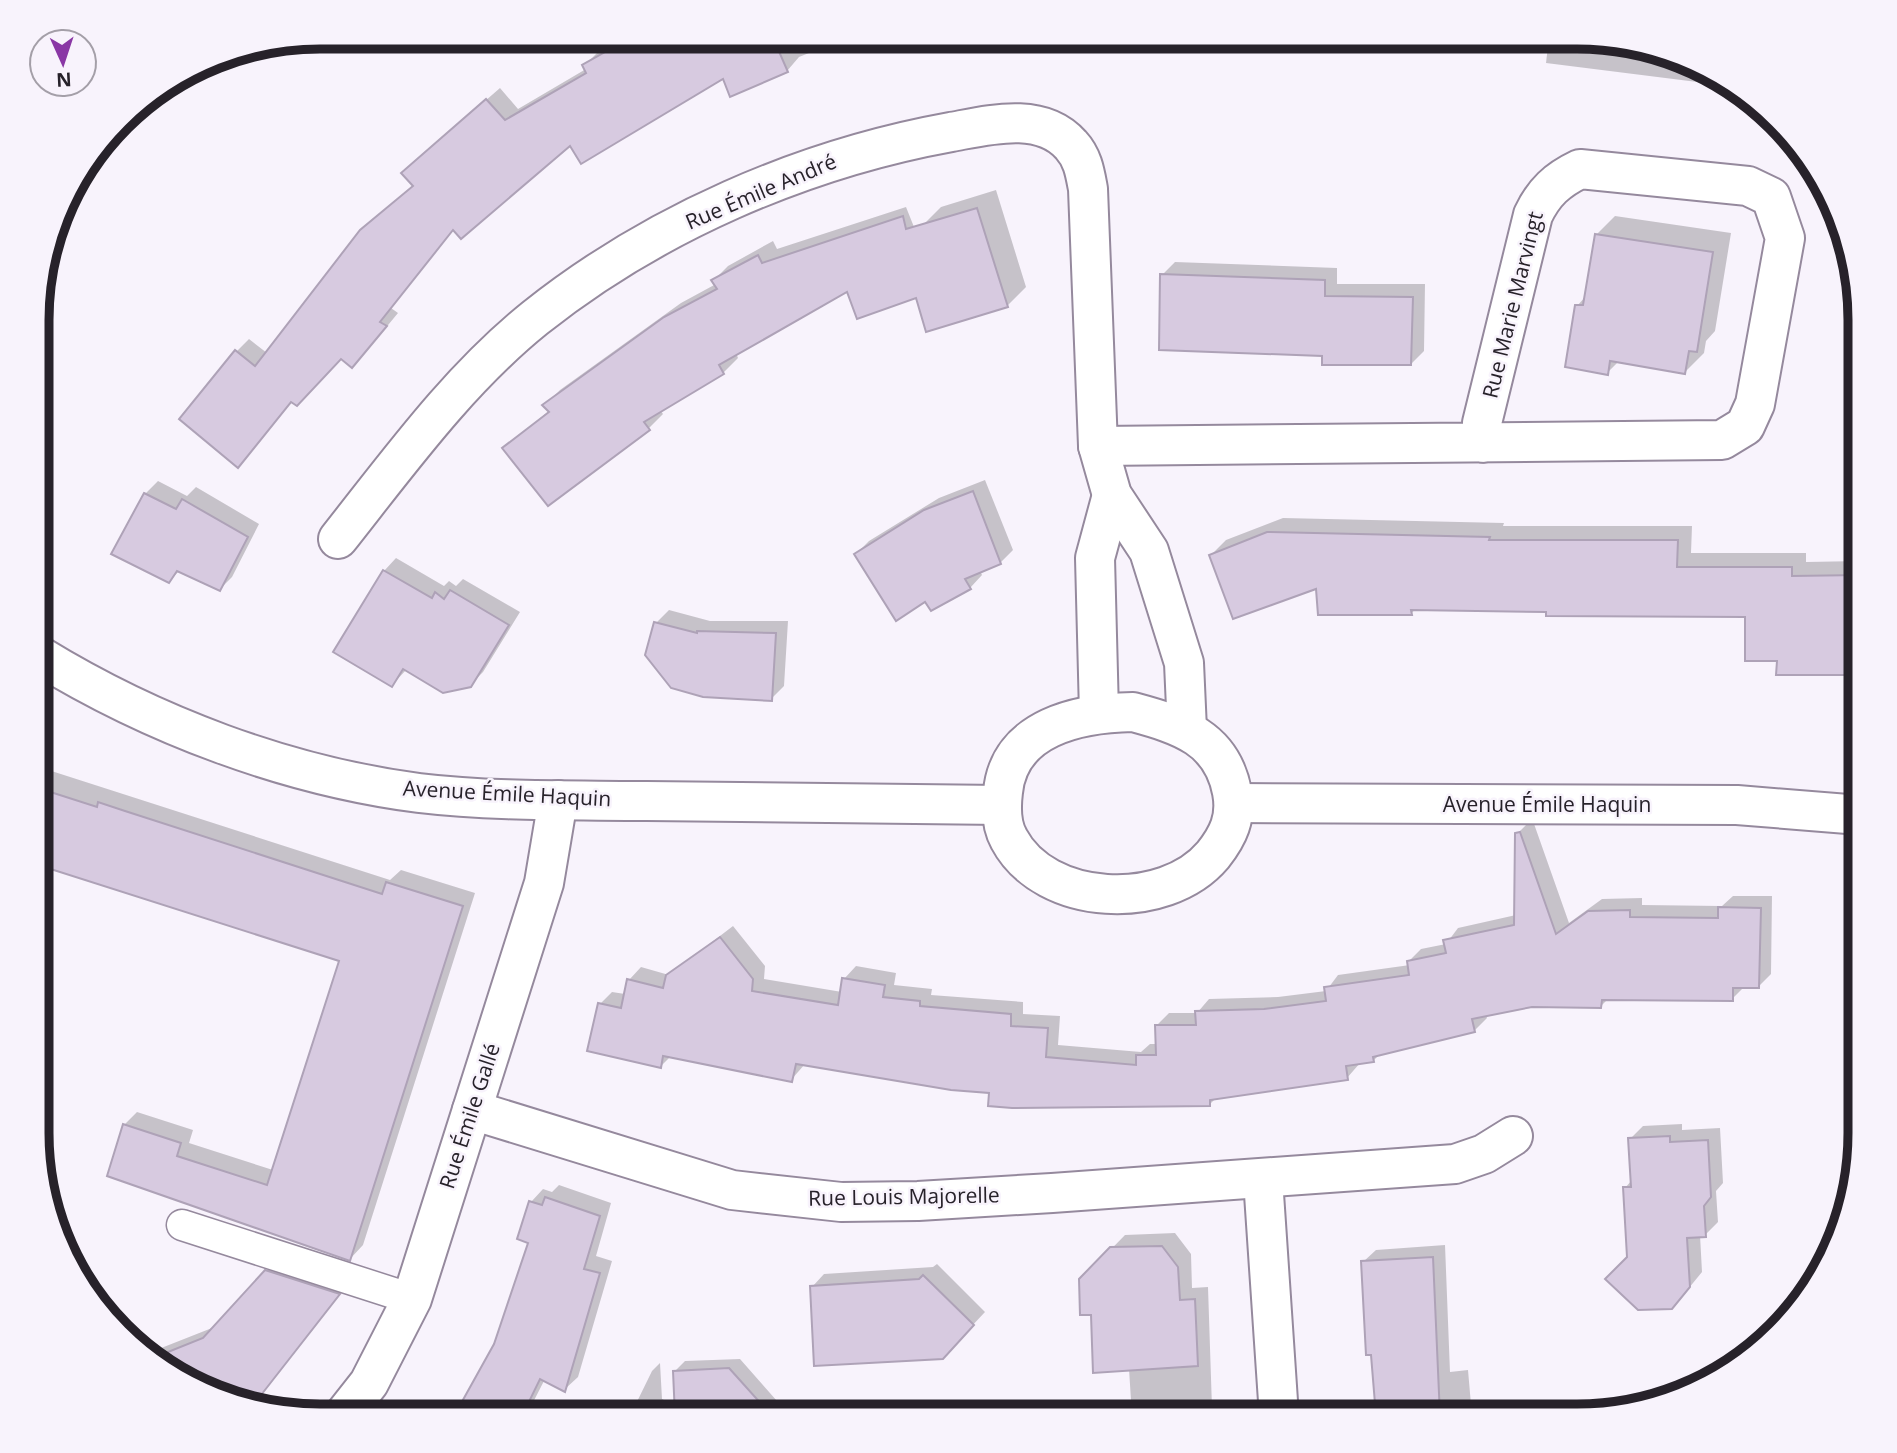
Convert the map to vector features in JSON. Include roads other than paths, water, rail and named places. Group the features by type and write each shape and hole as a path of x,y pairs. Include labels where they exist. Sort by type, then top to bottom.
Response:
{"street":[{"name":"Rue Émile André","path":"338,539 476,372 533,320 591,276 671,230 796,173 861,152 1007,122 1032,125 1070,144 1083,164 1088,189 1098,446 1112,495 1149,551 1157,575 1184,663 1187,730"},
{"name":"Rue Marie Marvingt","path":"1098,446 1483,443 1722,440 1745,426 1755,404 1784,238 1771,197 1748,186 1580,169 1562,177 1542,196 1533,215 1482,423 1483,443"},
{"path":"1099,713 1094,558 1112,495"},
{"name":"Avenue Émile Haquin","path":"49,661 112,695 179,726 330,776 420,793 558,800 1002,806"},
{"path":"1133,712 1187,730 1215,750 1229,772 1234,803 1229,835 1209,859 1164,889 1118,896 1077,889 1035,867 1009,840 1002,806 1004,782 1011,761 1038,735 1069,719 1099,713 1133,712"},
{"name":"Rue Émile Gallé","path":"352,1404 369,1382 412,1299 544,883 558,800"},
{"name":"Avenue Émile Haquin","path":"1234,803 1737,805 1848,814"},
{"name":"Rue Louis Majorelle","path":"472,1111 732,1190 841,1202 918,1201 1455,1164 1484,1154 1513,1136"},
{"path":"1263,1178 1278,1404"}],"lane":[{"path":"182,1226 412,1299"}]}
